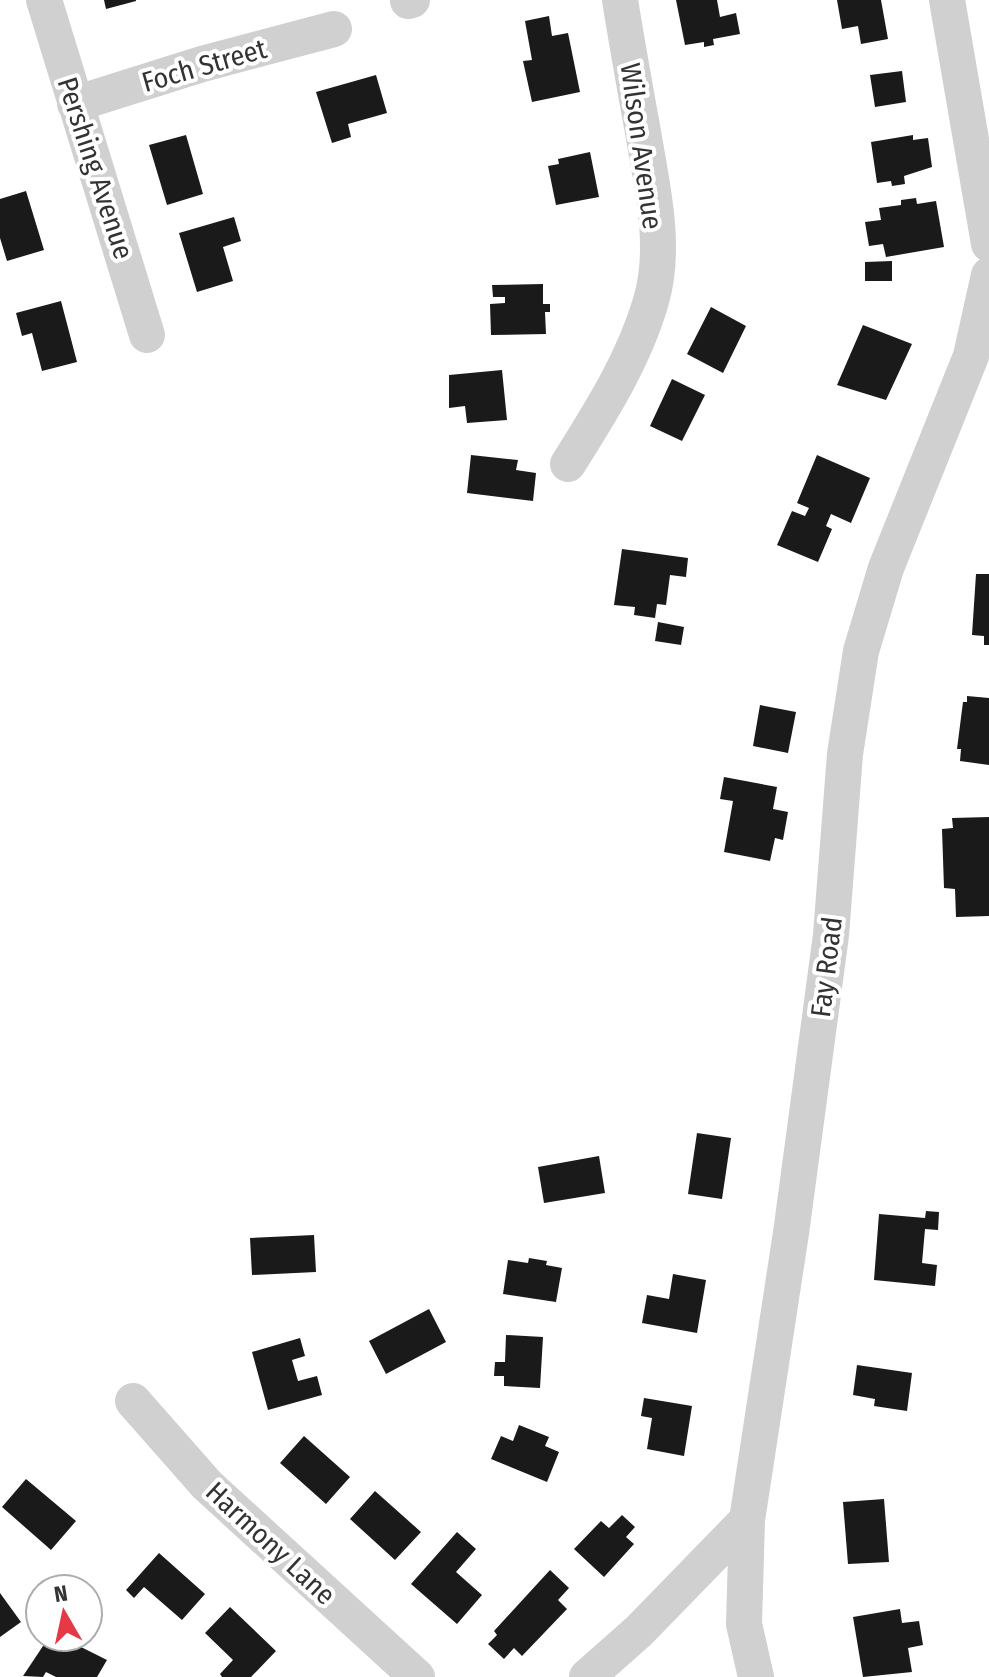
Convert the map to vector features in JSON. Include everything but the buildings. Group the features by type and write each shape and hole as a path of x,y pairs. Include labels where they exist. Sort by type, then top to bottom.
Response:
{"street":[{"name":"Pershing Avenue","path":"44,0 147,335"},
{"name":"Wilson Avenue","path":"568,464 634,348 652,299 657,263 655,203 620,0"},
{"path":"947,0 989,244"},
{"name":"Foch Street","path":"75,104 202,64 334,29"},
{"name":"Fay Road","path":"756,1677 744,1624 747,1520 791,1233 831,935 845,754 861,651 886,568 971,356 989,275"},
{"name":"Harmony Lane","path":"133,1401 207,1485 417,1677"},
{"path":"587,1677 639,1631 747,1520"}]}
